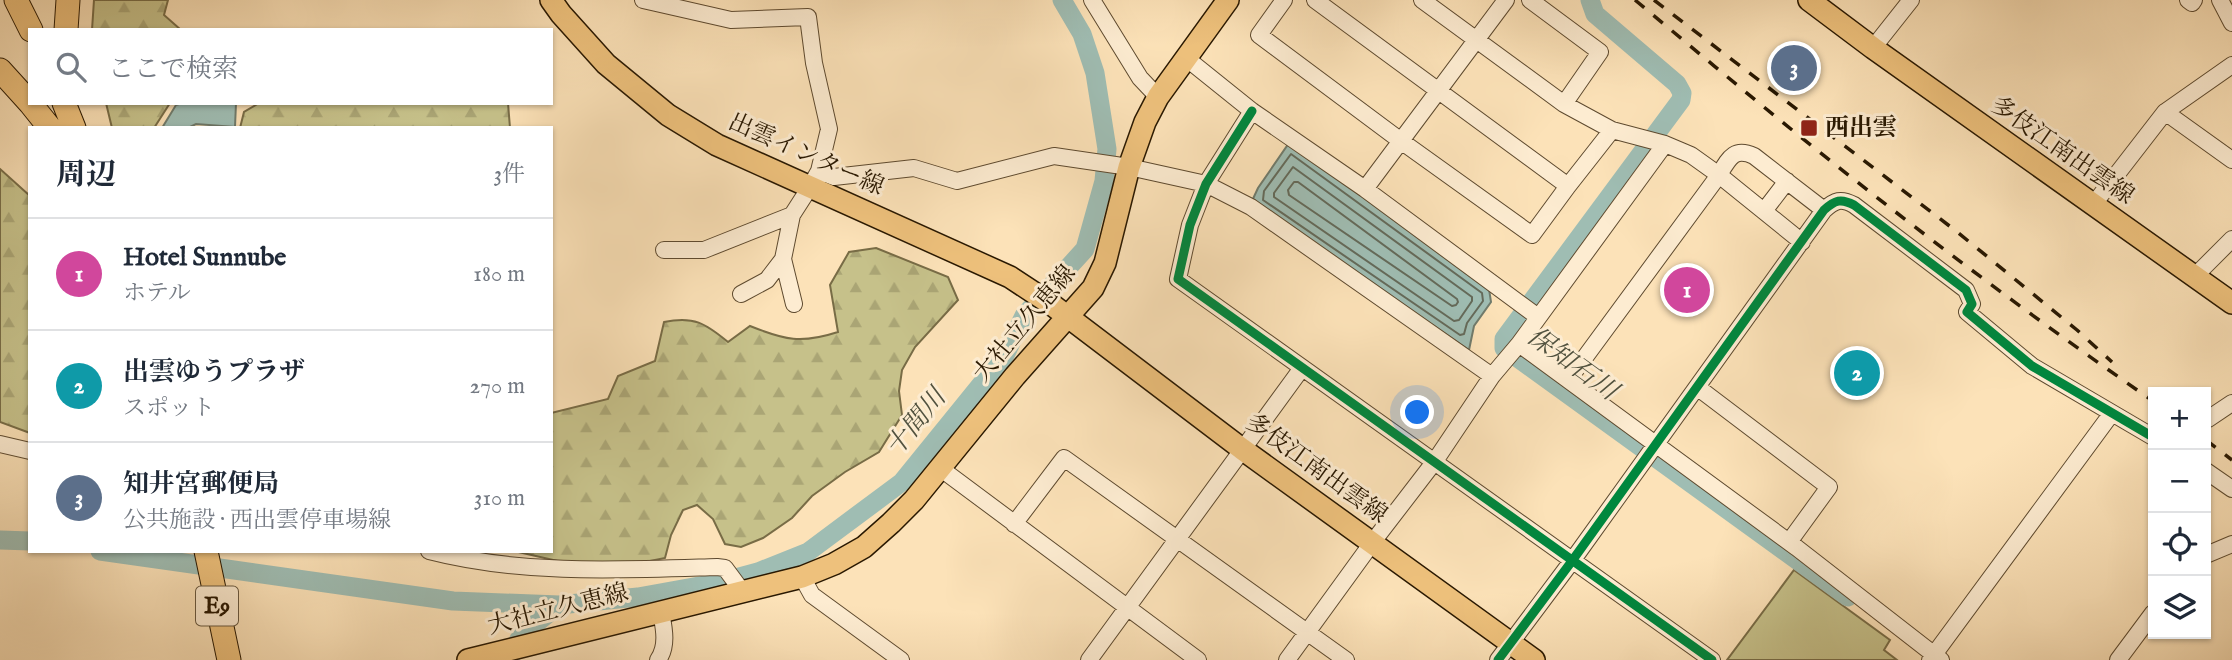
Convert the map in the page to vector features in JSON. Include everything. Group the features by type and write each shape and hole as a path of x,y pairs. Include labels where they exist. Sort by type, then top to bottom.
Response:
{"highway":[{"path":"16,0 30,28"},
{"path":"66,28 68,0"},
{"path":"0,70 28,101"},
{"path":"32,105 48,126"},
{"path":"65,105 73,126"},
{"path":"80,105 85,126"},
{"name":"E9","path":"199,553 222,660"},
{"name":"E9","path":"206,553 229,660"}],"main road":[{"name":"出雲インター線","path":"551,0 606,65 668,115 718,145 814,178 1010,277 1059,311"},
{"name":"大社立久恵線","path":"476,659 802,577 834,564 864,547 914,500 1015,376 1059,311 1093,289 1105,263 1129,167 1145,122 1158,97 1228,0"},
{"name":"多伎江南出雲線","path":"1810,0 2232,303"},
{"name":"多伎江南出雲線","path":"1059,311 1242,449 1372,542 1504,651 1534,660"}],"street":[{"path":"643,0 731,20 808,17 814,63 829,129 814,178 792,215 783,259 794,304"},
{"path":"1092,0 1140,78 1158,97"},
{"path":"1284,0 1259,34 1401,141 1532,234 1612,130"},
{"path":"1315,0 1568,186"},
{"path":"1422,0 1564,104 1612,130 1665,144 1691,155 1719,174 1802,242"},
{"path":"1365,189 1506,0"},
{"path":"1530,0 1600,52 1564,104"},
{"path":"1868,44 1911,0"},
{"path":"2188,0 2194,0"},
{"path":"1186,58 1252,111 1365,189 1538,317"},
{"path":"2093,205 2165,112 2232,65"},
{"path":"1252,111 1206,184 1190,225 1178,278 1712,660"},
{"path":"2165,112 2232,160"},
{"path":"1287,660 1372,542 1435,461 1492,376 1519,344 1665,144"},
{"path":"1569,379 1734,153 1745,151 1754,156 1824,210"},
{"path":"814,178 914,168 957,181 1054,156 1129,167 1206,184 1227,193 1261,214 1492,376"},
{"path":"1764,211 1787,181"},
{"path":"1504,651 1572,561 1824,210 1833,202 1843,200 1854,205 1966,290 1972,304 1967,312 2032,366 2148,434"},
{"path":"664,250 704,250 792,215"},
{"path":"2194,277 2232,239"},
{"path":"741,294 767,280 783,259"},
{"path":"1519,344 1789,542 1935,658 2112,412"},
{"path":"1089,660 1302,368"},
{"path":"1697,387 1829,487 1789,542"},
{"path":"2211,417 2232,403"},
{"path":"0,444 28,451"},
{"path":"1014,524 1064,458 1346,660"},
{"path":"940,468 1198,660"},
{"path":"2211,474 2232,489"},
{"path":"2211,553 2232,544"},
{"path":"436,553 458,559 559,569 633,570 717,566 725,568 742,591"},
{"path":"802,577 812,595 901,660"},
{"path":"657,660 662,654 665,642 661,612"},
{"path":"2118,660 2148,620"}],"green space":[{"path":"94,0 168,0 164,15 179,28 92,28"},
{"path":"106,105 169,105 155,126 112,126"},
{"path":"256,105 508,105 510,126 240,126 244,112"},
{"path":"0,169 28,194 28,432 0,422"},
{"path":"876,248 948,277 958,300 915,347 902,370 899,391 902,415 879,452 812,496 792,518 763,538 741,547 725,544 713,519 697,505 683,510 671,535 665,558 645,562 562,562 523,553 553,553 553,413 608,399 618,376 655,361 664,322 683,320 699,323 728,342 750,326 793,339 814,338 838,332 830,285 849,252"},
{"path":"1794,570 1890,640 1884,650 1897,660 1727,660"}],"water":[{"path":"176,105 236,105 235,126 163,126"},
{"path":"1289,143 1489,289 1491,302 1474,326 1469,350 1252,201"}],"waterway":[{"name":"十間川","path":"114,553 453,601 559,605 638,597 721,582 758,572 808,552 902,482 1005,355 1024,316 1085,249 1104,181 1107,149 1095,73 1082,34 1062,0"},
{"name":"保知石川","path":"1590,0 1595,14 1677,84 1682,93 1681,100 1504,339 1504,348 1848,597"},
{"path":"0,540 28,541"},
{"name":"十間川","path":"509,660 521,635 559,605"}],"railway":[{"path":"1635,0 1896,212 2148,397"},
{"path":"1654,0 1956,231 2112,362"},
{"path":"2211,444 2232,460"}],"cycle path":[{"path":"1252,111 1206,184 1190,225 1178,279 1712,660"},
{"path":"1498,660 1824,210 1835,202 1845,201 1854,205 1966,290 1972,304 1967,312 2032,366 2148,434"}],"place":[{"name":"知井宮郵便局","path":"1794,68"},
{"name":"西出雲","path":"1809,128"},
{"name":"Hotel Sunnube","path":"1687,290"},
{"name":"出雲ゆうプラザ","path":"1857,373"}]}
